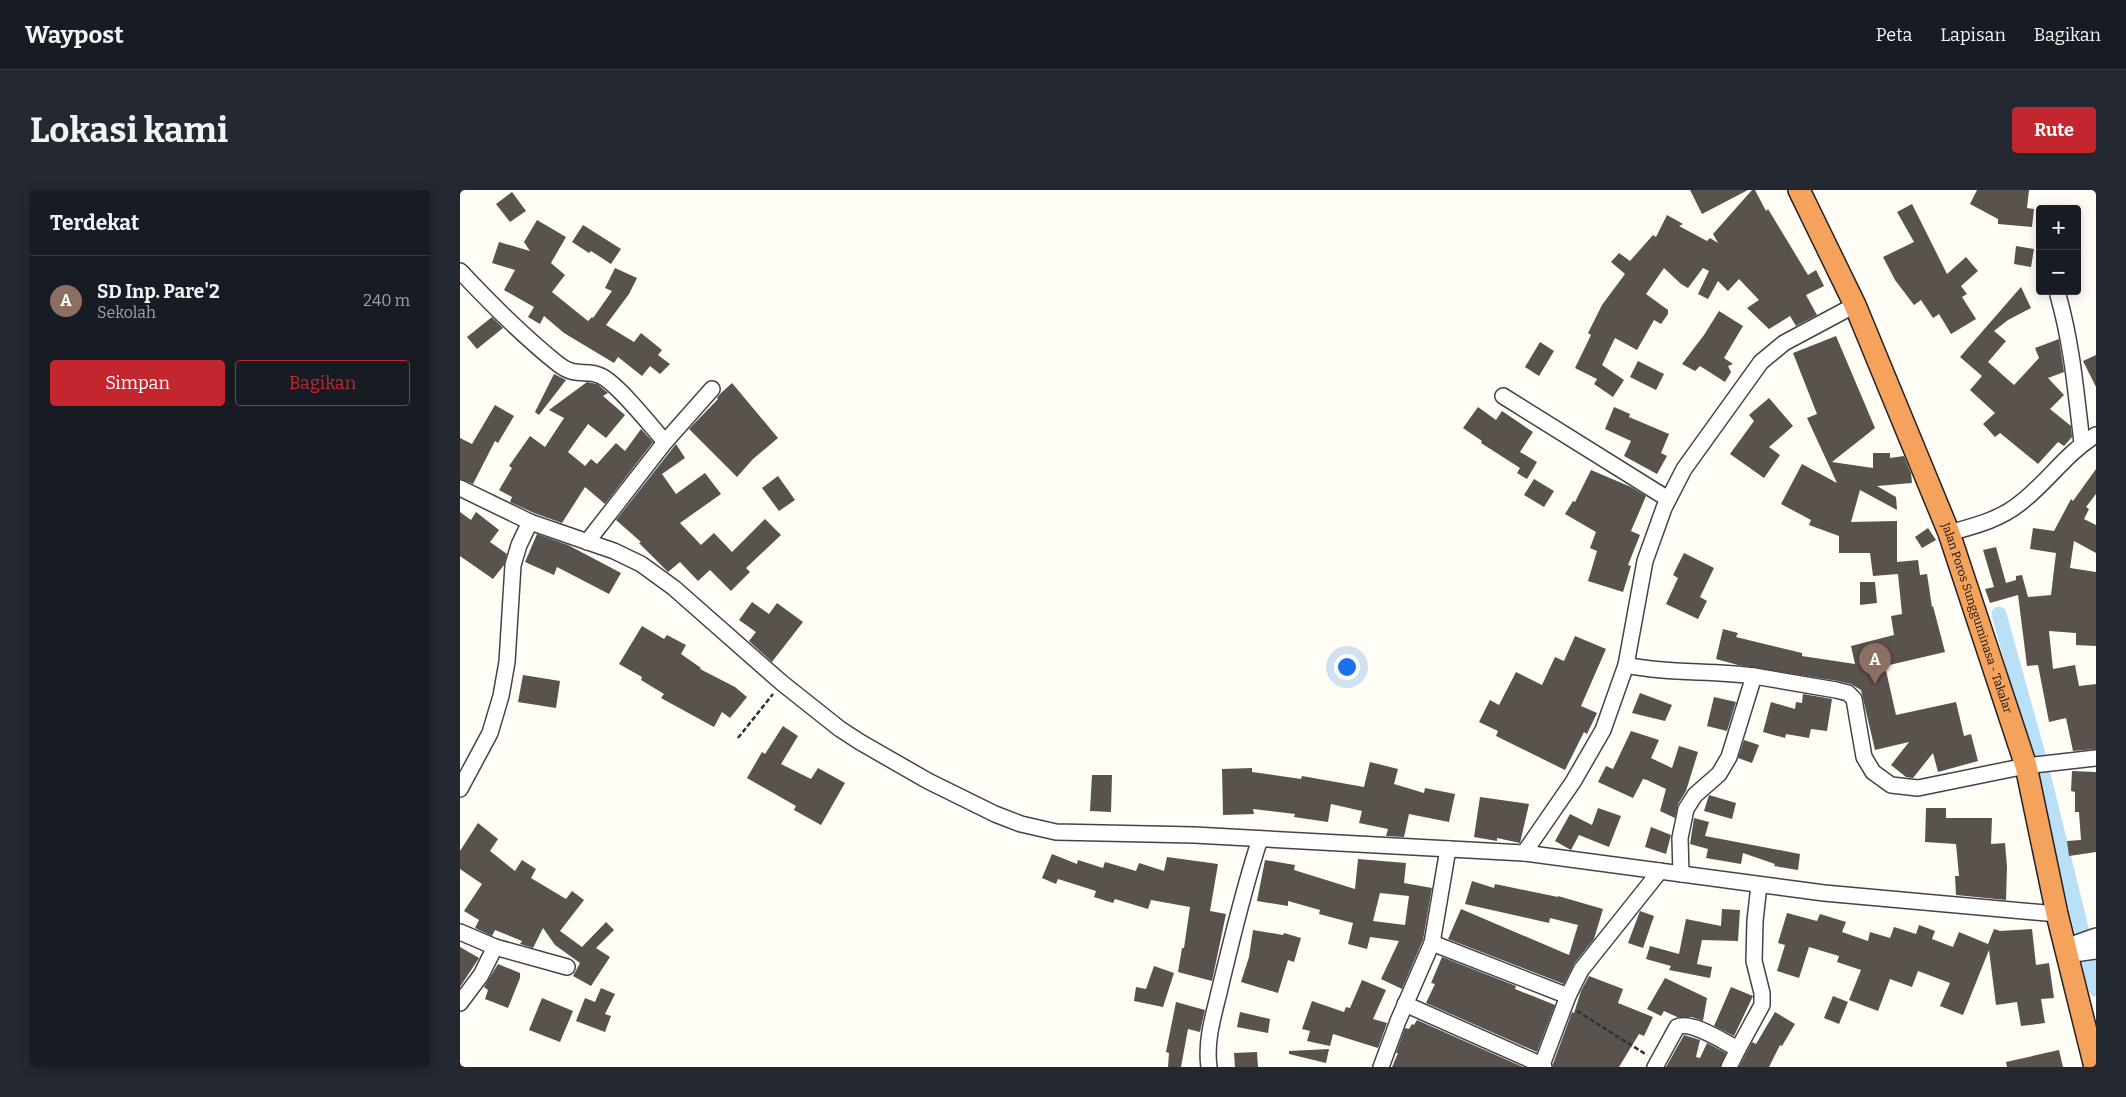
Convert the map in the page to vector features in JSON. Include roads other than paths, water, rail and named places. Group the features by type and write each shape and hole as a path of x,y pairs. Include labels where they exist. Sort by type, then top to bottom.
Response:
{"highway":[{"name":"Jalan Poros Sungguminasa - Takalar","path":"1799,190 1855,305 1959,530 2038,764 2057,914 2072,950 2094,1067"}],"street":[{"path":"460,271 493,306 558,364 575,373 597,374 609,381 665,442"},
{"path":"2058,295 2067,325 2073,360 2082,443"},
{"path":"1524,853 1573,782 1603,730 1626,665 1645,561 1668,500 1695,453 1761,362 1784,343 1855,305"},
{"path":"587,542 665,442 712,389"},
{"path":"1503,396 1668,500"},
{"path":"1959,530 1984,523 2018,505 2082,443 2096,435"},
{"path":"460,488 530,522 628,557 656,573 782,683 840,729 928,782 995,814 1021,824 1056,832 1119,832 1524,853 1759,885 1917,903 2057,914"},
{"path":"460,789 490,733 501,696 507,662 513,565 519,545 530,522"},
{"path":"1626,665 1658,670 1704,671 1754,676 1848,693 1854,699 1864,757 1873,772 1891,785 1918,788 2038,764 2096,758"},
{"path":"1681,874 1680,838 1686,809 1695,795 1719,774 1727,762 1754,676"},
{"path":"1209,1067 1208,1046 1213,1014 1236,917 1260,839"},
{"path":"1380,1067 1432,943 1448,848"},
{"path":"1405,1004 1543,1066 1567,1000 1586,963 1660,871"},
{"path":"1729,1067 1762,1005 1762,993 1754,962 1755,921 1759,885"},
{"path":"460,932 495,947 567,967"},
{"path":"2072,950 2095,941"},
{"path":"1432,943 1567,1000"},
{"path":"460,1003 481,975 495,947"},
{"path":"1657,1064 1677,1027 1680,1025 1696,1028 1738,1049"}],"waterway":[{"path":"1999,614 2040,762 2096,989"}],"place":[{"name":"SD Inp. Pare'2","path":"1875,684"}]}
